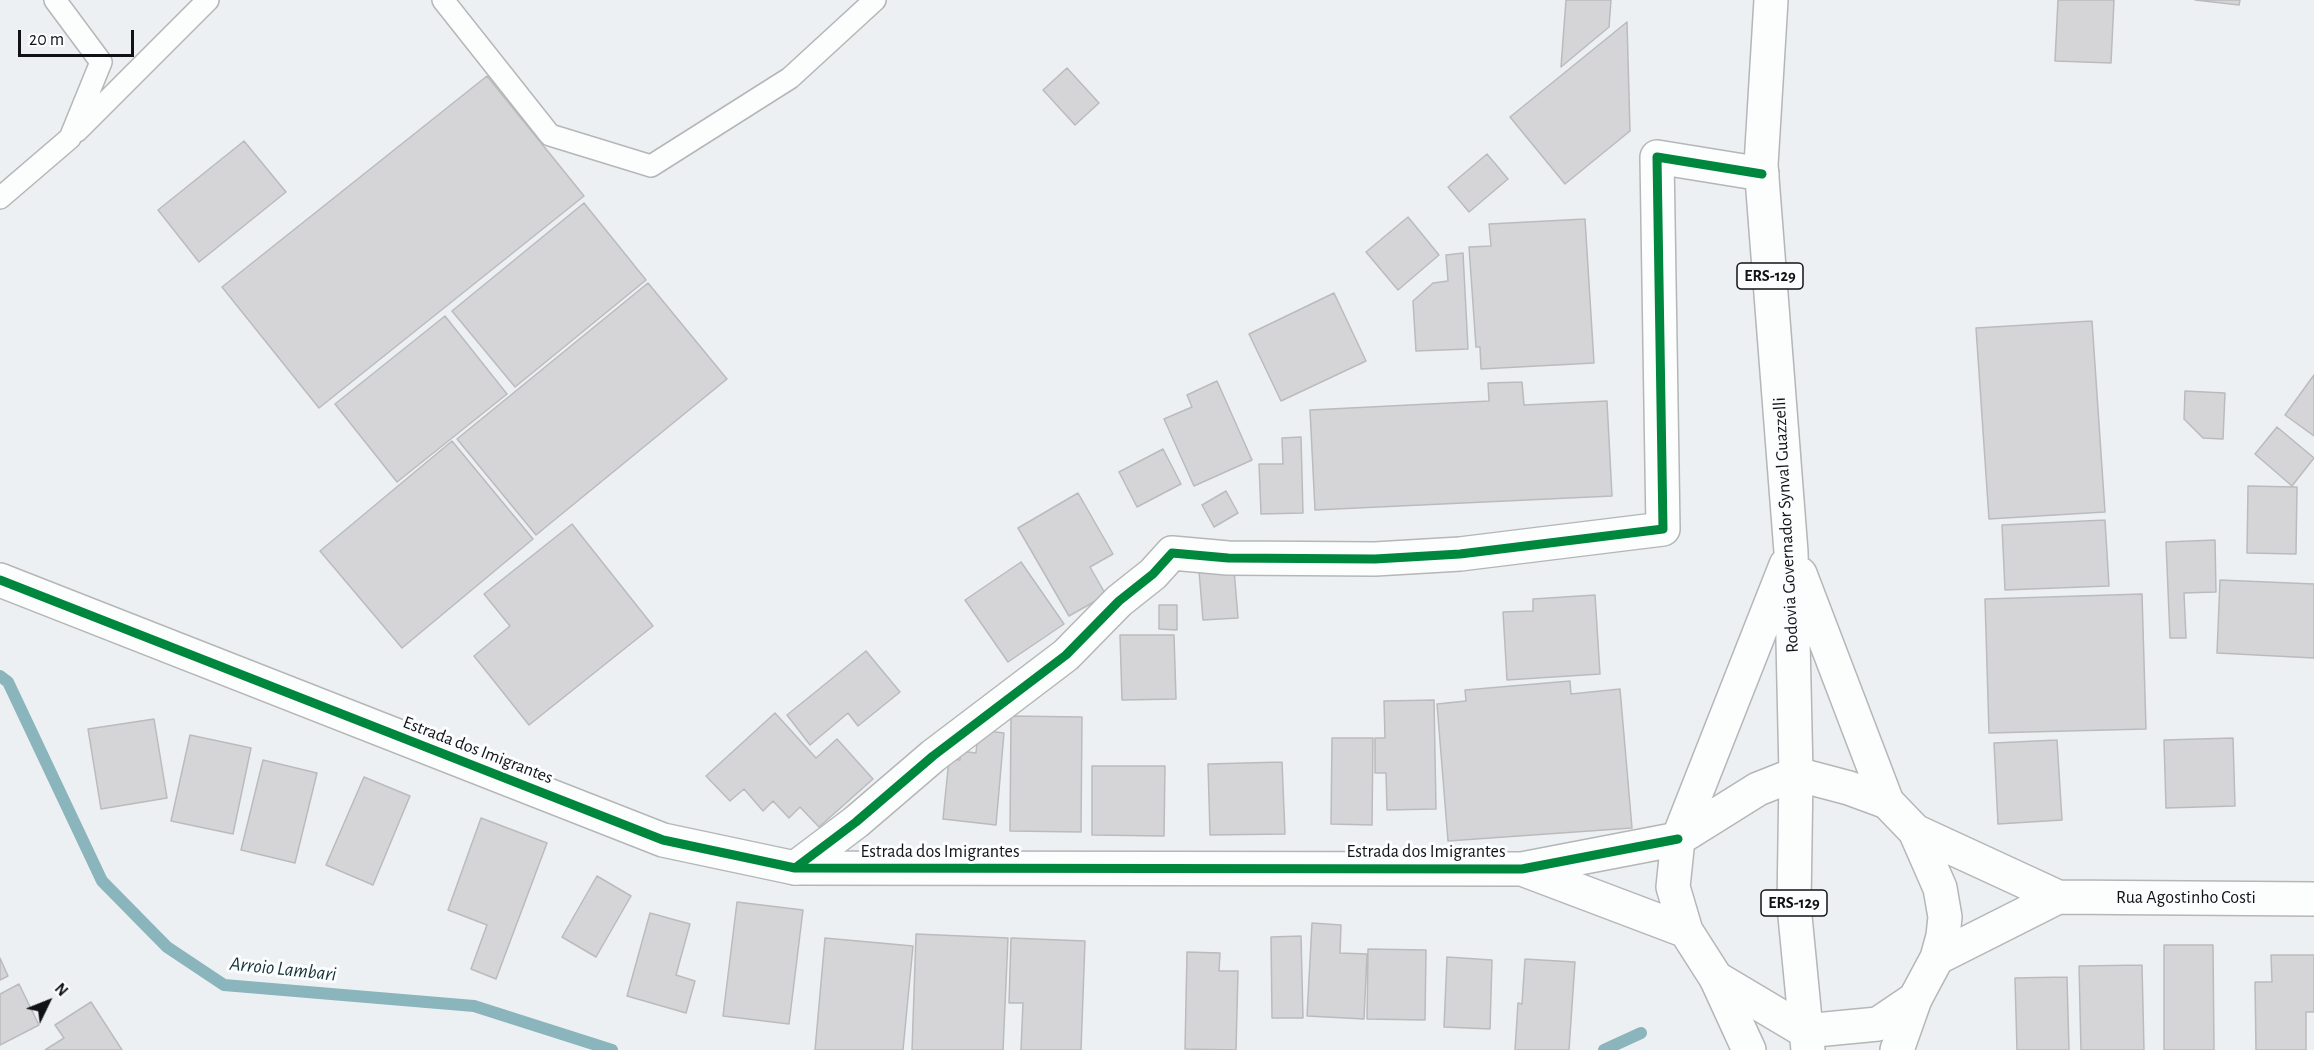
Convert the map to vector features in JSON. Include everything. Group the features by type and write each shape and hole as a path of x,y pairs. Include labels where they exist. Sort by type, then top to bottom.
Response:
{"street":[{"name":"Rodovia Governador Synval Guazzelli","path":"1771,0 1762,174 1791,552 1796,774 1794,906 1806,1041"},
{"path":"795,868 856,822 933,756 1066,655 1119,601 1153,574 1172,553 1228,558 1375,559 1460,554 1663,529 1657,157 1762,174"},
{"path":"1791,552 1887,802"},
{"path":"1749,1050 1716,978 1686,931 1673,887 1678,839 1791,552"},
{"name":"Estrada dos Imigrantes","path":"0,580 663,840 795,868 1522,868 1678,839"},
{"path":"1678,839 1767,785 1796,774"},
{"name":"Rua Agostinho Costi","path":"1796,774 1849,788 1887,802 1916,831 2058,897 2314,899"},
{"path":"1897,1050 1915,999 1937,958 1943,936 1944,917 1940,888 1916,831"},
{"name":"Estrada dos Imigrantes","path":"1522,868 1686,931"},
{"name":"Rua Agostinho Costi","path":"1937,958 2058,897"},
{"path":"1716,978 1806,1041 1878,1024 1915,999"}],"lane":[{"path":"55,0 101,62 70,138"},
{"path":"0,198 70,138 208,0"},
{"path":"443,0 550,135 651,166 790,78 875,0"}],"building":[{"path":"1566,0 1611,0 1609,27 1561,67"},
{"path":"2058,0 2114,0 2111,63 2055,61"},
{"path":"2195,0 2240,0 2239,5"},
{"path":"1627,22 1630,131 1565,184 1510,117"},
{"path":"1067,68 1099,103 1075,125 1043,90"},
{"path":"487,76 584,196 319,408 222,287"},
{"path":"244,141 286,192 199,262 158,210"},
{"path":"1487,154 1508,179 1469,212 1448,187"},
{"path":"584,203 646,280 515,387 452,311"},
{"path":"1408,217 1439,255 1398,290 1366,252"},
{"path":"1585,219 1594,363 1481,369 1480,347 1476,347 1469,247 1491,246 1489,224"},
{"path":"1463,253 1468,349 1416,351 1413,301 1433,283 1448,281 1446,255"},
{"path":"648,283 727,379 536,535 457,439"},
{"path":"1334,293 1366,361 1281,401 1249,334"},
{"path":"445,316 507,394 397,482 335,404"},
{"path":"2092,321 2105,512 1989,519 1976,328"},
{"path":"2314,375 2314,436 2285,415"},
{"path":"1217,381 1252,460 1194,486 1164,419 1192,407 1187,395"},
{"path":"1522,382 1524,405 1607,401 1612,496 1315,510 1310,410 1489,401 1488,383"},
{"path":"2185,391 2225,393 2223,439 2203,438 2184,419"},
{"path":"2277,427 2314,458 2292,486 2255,454"},
{"path":"1301,437 1303,513 1261,514 1259,464 1283,464 1282,438"},
{"path":"452,441 533,539 402,648 320,551"},
{"path":"1163,449 1181,484 1137,507 1119,472"},
{"path":"2248,486 2297,487 2296,554 2247,553"},
{"path":"1226,491 1238,513 1214,527 1202,505"},
{"path":"1078,493 1113,554 1090,567 1106,595 1069,616 1018,528"},
{"path":"2105,520 2109,586 2005,590 2002,525"},
{"path":"572,524 653,626 529,725 474,656 510,626 484,594"},
{"path":"2215,540 2216,592 2184,593 2186,638 2170,638 2166,542"},
{"path":"1021,562 1064,624 1008,662 965,600"},
{"path":"1234,569 1238,618 1203,620 1199,571"},
{"path":"2220,580 2314,584 2314,658 2217,653"},
{"path":"2142,594 2146,729 1989,733 1985,599"},
{"path":"1595,595 1600,674 1507,680 1503,612 1533,611 1533,599"},
{"path":"1159,605 1177,605 1177,630 1159,629"},
{"path":"1120,635 1174,635 1176,699 1122,700"},
{"path":"866,651 900,692 858,726 848,713 810,745 787,715"},
{"path":"1570,681 1571,694 1620,689 1632,828 1448,841 1437,704 1466,701 1465,690"},
{"path":"1434,700 1436,809 1387,810 1386,773 1375,773 1375,738 1385,738 1384,701"},
{"path":"775,713 816,758 837,739 873,779 819,827 800,807 789,818 773,801 763,811 744,789 730,801 706,776"},
{"path":"1011,716 1082,717 1081,832 1010,831"},
{"path":"154,719 167,798 101,809 88,729"},
{"path":"978,730 1004,733 996,825 943,819 949,759 960,760 961,751 976,753"},
{"path":"190,735 251,748 233,834 171,821"},
{"path":"1332,738 1373,738 1372,825 1331,824"},
{"path":"2233,738 2235,806 2166,808 2164,740"},
{"path":"2057,740 2062,820 1998,824 1994,743"},
{"path":"263,760 317,773 295,863 241,850"},
{"path":"1282,762 1285,834 1210,835 1208,764"},
{"path":"1092,766 1165,766 1164,836 1092,835"},
{"path":"364,777 410,796 373,885 326,865"},
{"path":"481,818 547,843 496,979 471,969 487,925 448,910"},
{"path":"597,876 631,896 596,957 562,937"},
{"path":"737,902 803,910 789,1024 723,1016"},
{"path":"650,913 690,924 676,975 695,981 686,1013 627,996"},
{"path":"1312,923 1341,925 1340,953 1367,954 1364,1019 1307,1016"},
{"path":"916,934 1008,938 1003,1050 912,1050"},
{"path":"1301,936 1303,1018 1272,1018 1271,937"},
{"path":"825,938 913,946 903,1050 815,1050"},
{"path":"1011,938 1085,941 1081,1050 1021,1050 1023,1003 1009,1003"},
{"path":"2164,945 2213,945 2214,1050 2164,1050"},
{"path":"1368,949 1426,950 1425,1020 1367,1019"},
{"path":"1187,952 1220,953 1219,971 1238,971 1236,1050 1185,1049"},
{"path":"2271,955 2314,955 2314,1012 2306,1012 2306,1050 2256,1050 2255,982 2272,982"},
{"path":"1447,957 1492,960 1490,1029 1444,1027"},
{"path":"0,958 8,976 0,980"},
{"path":"1525,959 1575,962 1569,1050 1515,1050 1518,1003 1522,1004"},
{"path":"2142,965 2144,1050 2081,1050 2079,966"},
{"path":"2067,977 2069,1050 2017,1050 2015,978"},
{"path":"19,984 39,1025 0,1045 0,994"},
{"path":"91,1002 122,1050 45,1050 64,1038 55,1025"}],"waterway":[{"name":"Arroio Lambari","path":"0,676 8,682 102,881 167,947 224,985 474,1006 612,1050"},
{"name":"Arroio Lambari","path":"1604,1050 1641,1033"}],"cycle path":[{"path":"795,868 856,822 933,756 1066,655 1119,601 1153,574 1172,553 1228,558 1375,559 1460,554 1663,529 1657,157 1762,174"},
{"path":"0,580 663,840 795,868 1522,869 1678,839"}]}
